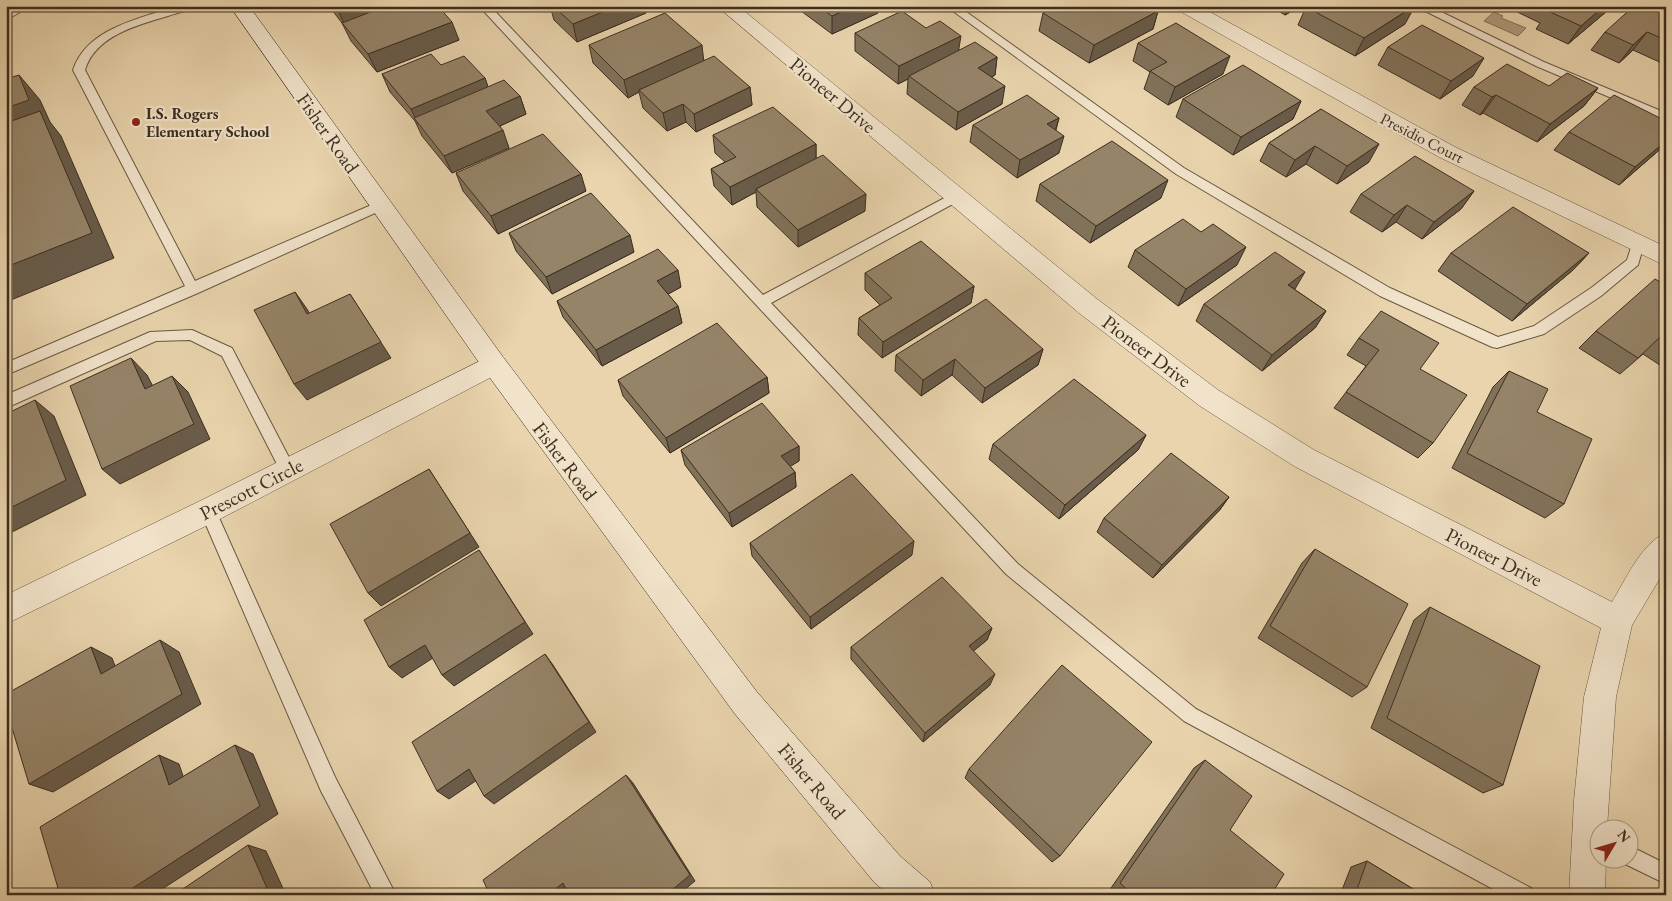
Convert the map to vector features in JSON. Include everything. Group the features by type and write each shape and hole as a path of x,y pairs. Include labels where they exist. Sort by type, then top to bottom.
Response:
{"street":[{"name":"Fisher Road","path":"239,6 494,364 746,703 887,869 917,895"},
{"name":"Pioneer Drive","path":"726,6 1088,306 1209,398 1304,458 1618,621"},
{"name":"Presidio Court","path":"1184,6 1447,152 1666,257"},
{"name":"Prescott Circle","path":"6,610 288,471 494,364"},
{"path":"1596,818 1600,697 1618,621 1657,556 1666,546"},
{"path":"1587,895 1591,868"}],"lane":[{"path":"6,17 26,6"},
{"path":"188,6 116,31 88,50 80,62 80,70 193,289"},
{"path":"484,6 1012,569 1190,715 1524,895"},
{"path":"951,6 1180,171 1385,292 1497,343 1539,330 1596,292 1633,262 1638,244"},
{"path":"1420,6 1540,64 1666,117"},
{"path":"762,302 956,197"},
{"path":"6,369 380,206"},
{"path":"6,402 155,336 192,334 227,352 288,471"},
{"path":"208,511 328,784 386,895"},
{"path":"1640,861 1666,874"}],"shaded area":[{"path":"1494,12 1503,16 1501,18 1526,28 1518,36 1484,21"}],"building":[{"path":"386,6 438,6 452,22 368,54 342,23"},
{"path":"553,6 617,6 573,24"},
{"path":"818,6 854,6 832,16"},
{"path":"1056,6 1150,6 1158,11 1094,45 1043,13"},
{"path":"1414,6 1364,38 1306,7"},
{"path":"1554,6 1604,6 1581,26 1548,11"},
{"path":"1634,6 1655,6 1666,11 1666,40 1647,32 1633,45 1605,32"},
{"path":"902,11 926,28 940,21 961,36 899,66 855,33"},
{"path":"665,13 702,45 624,80 589,45"},
{"path":"1176,23 1230,56 1175,87 1150,71 1167,62 1138,43"},
{"path":"1422,25 1484,58 1451,81 1388,47"},
{"path":"975,42 997,57 978,68 1005,86 958,112 909,76"},
{"path":"431,54 441,65 464,56 485,78 411,109 382,74"},
{"path":"714,56 750,87 694,114 683,104 663,113 639,90"},
{"path":"1507,64 1549,86 1567,73 1598,88 1550,124 1496,95 1492,97 1474,87"},
{"path":"1243,65 1301,101 1241,137 1183,99"},
{"path":"19,75 29,100 6,108 6,79"},
{"path":"504,80 520,96 486,111 503,130 444,156 414,118"},
{"path":"1027,95 1059,118 1047,124 1064,136 1020,160 973,125"},
{"path":"1614,95 1666,121 1666,141 1635,167 1569,132"},
{"path":"773,107 816,144 730,187 711,169 736,157 713,135"},
{"path":"1321,109 1379,144 1347,166 1315,146 1295,160 1269,143"},
{"path":"40,111 92,233 6,267 6,123"},
{"path":"543,134 581,174 491,216 456,173"},
{"path":"1112,141 1168,180 1096,226 1040,184"},
{"path":"823,155 866,194 798,230 756,189"},
{"path":"1415,156 1474,191 1434,222 1407,205 1394,215 1361,194"},
{"path":"591,193 630,235 546,277 509,233"},
{"path":"1513,207 1589,253 1527,304 1451,253"},
{"path":"1183,219 1201,232 1213,224 1246,247 1186,289 1135,250"},
{"path":"921,241 974,286 883,342 859,318 892,298 865,273"},
{"path":"658,249 678,270 657,281 678,306 596,350 557,301"},
{"path":"1275,252 1305,272 1288,285 1326,311 1272,355 1204,304"},
{"path":"1655,279 1666,285 1666,341 1660,337 1638,358 1596,331"},
{"path":"295,292 307,314 350,294 381,342 294,384 254,310"},
{"path":"986,299 1043,349 985,388 955,359 923,380 896,355"},
{"path":"1381,311 1439,343 1420,369 1467,395 1433,443 1346,392 1379,350 1359,338"},
{"path":"717,323 767,377 666,438 618,380"},
{"path":"131,358 145,389 172,376 194,424 102,469 70,386"},
{"path":"1509,371 1548,389 1537,412 1592,439 1564,504 1467,453"},
{"path":"1074,379 1146,435 1065,505 993,444"},
{"path":"35,400 66,480 6,510 6,414"},
{"path":"762,403 799,446 781,456 795,472 729,513 681,450"},
{"path":"1171,453 1229,497 1162,565 1104,518"},
{"path":"429,469 470,533 368,593 330,524"},
{"path":"852,474 914,541 810,617 750,543"},
{"path":"1315,549 1408,604 1367,687 1270,626"},
{"path":"479,550 525,622 442,675 425,645 389,667 364,620"},
{"path":"942,577 992,628 969,646 995,674 925,733 851,647"},
{"path":"1430,607 1540,666 1503,785 1387,718"},
{"path":"160,640 182,694 29,784 6,708 6,694 91,647 101,674"},
{"path":"545,654 589,722 484,796 469,769 437,791 412,742"},
{"path":"1062,665 1152,742 1060,856 969,769"},
{"path":"235,745 260,806 122,895 60,895 40,827 159,755 169,785"},
{"path":"1205,760 1252,796 1230,830 1284,874 1271,895 1133,895 1120,883"},
{"path":"626,775 690,875 666,895 569,895 563,883 548,895 490,895 483,880"},
{"path":"248,845 270,895 174,895"},
{"path":"1367,861 1423,895 1355,895"}],"place":[{"name":"I.S. Rogers Elementary School","path":"136,122"}]}
